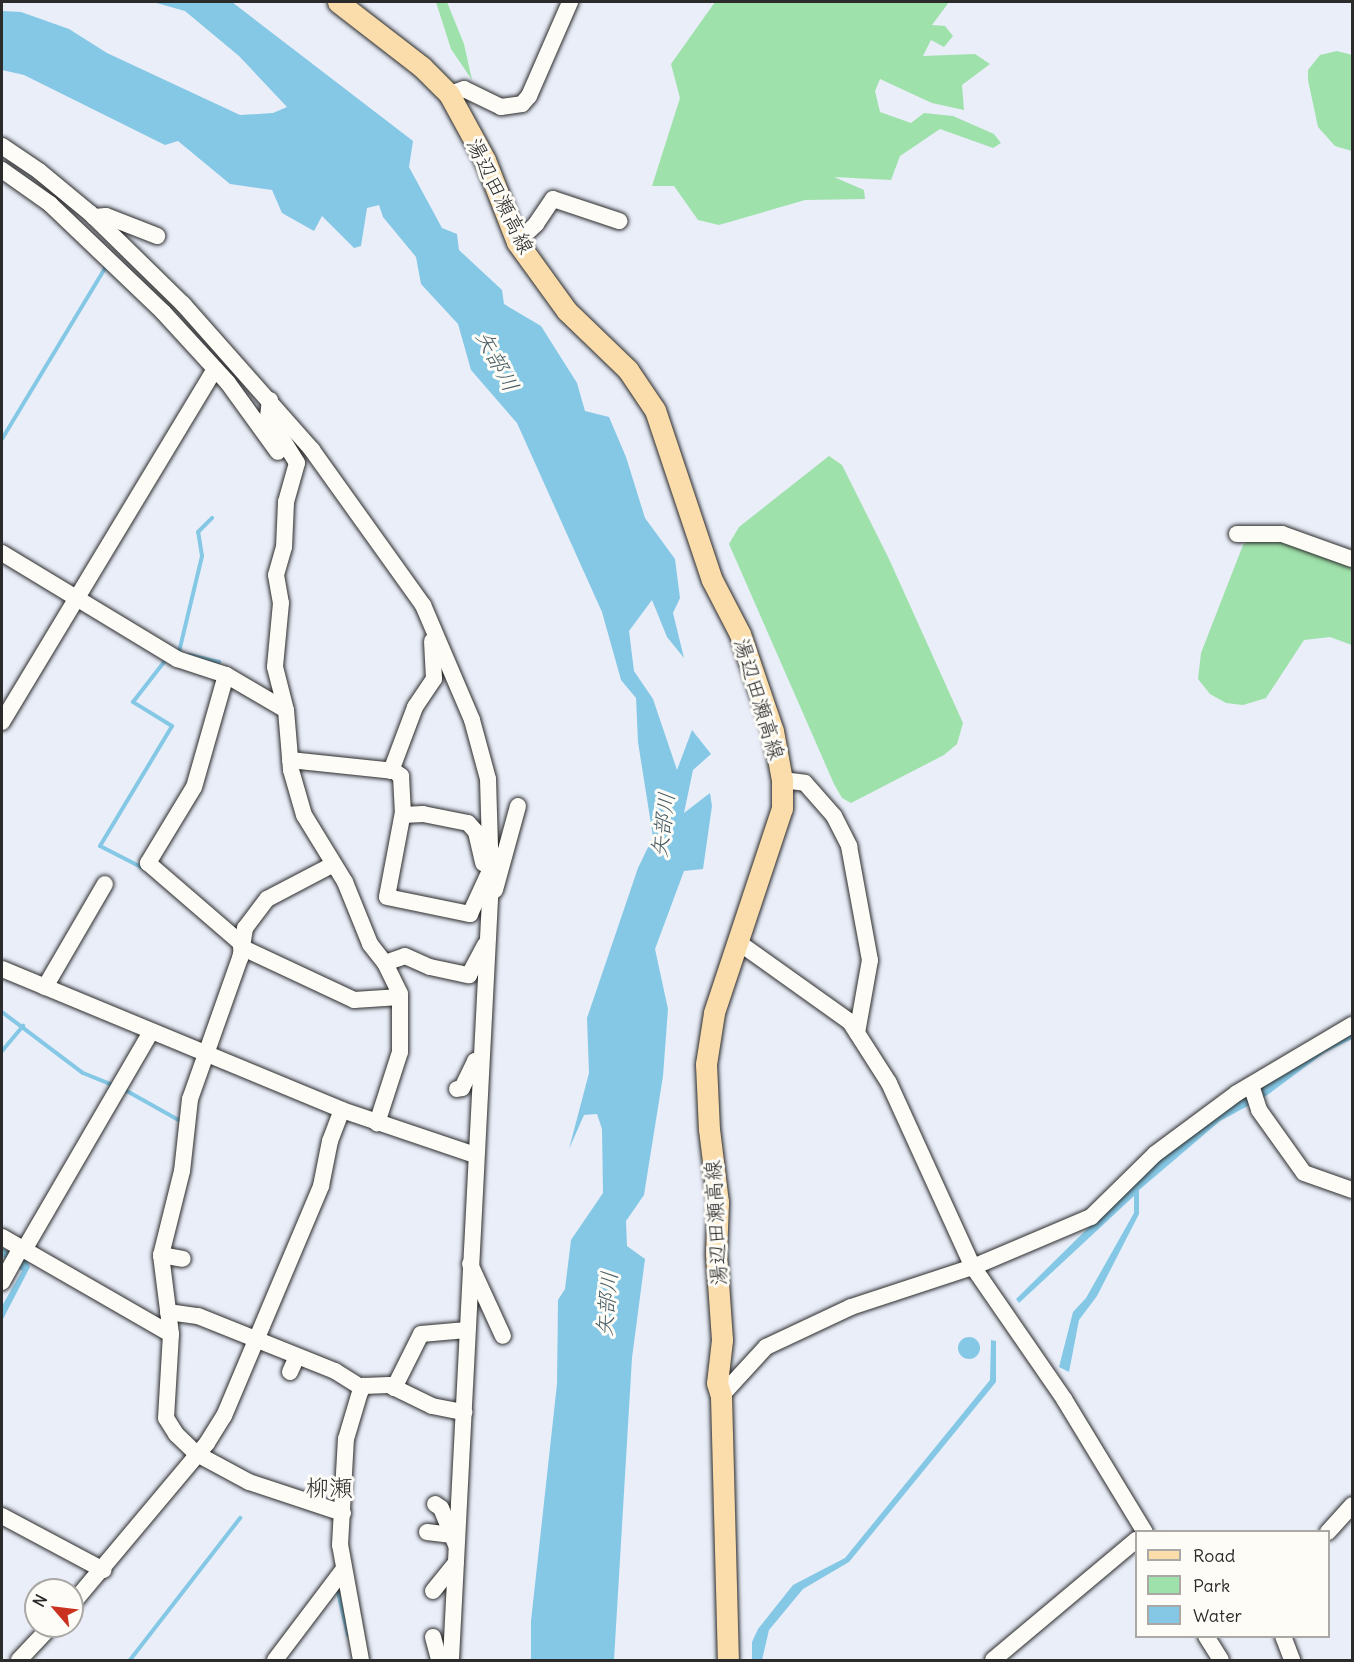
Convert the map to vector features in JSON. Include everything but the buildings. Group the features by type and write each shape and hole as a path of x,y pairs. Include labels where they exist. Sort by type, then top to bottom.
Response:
{"main road":[{"name":"湯辺田瀬高線","path":"338,2 422,67 449,94 484,160 517,242 567,311 628,370 655,410 712,580 740,634 773,731 782,780 782,808 773,842 714,1013 706,1064 708,1120 718,1202 716,1254 722,1340 717,1383 721,1396 728,1660"}],"street":[{"path":"449,94 464,89 501,107 522,104 529,96 570,2"},
{"path":"2,146 39,171 93,217 183,304 312,450 423,605 472,720 488,779 490,902 475,1155 464,1412 454,1548 451,1660"},
{"path":"2,170 50,204 91,240 215,369 250,410 294,482"},
{"path":"517,242 536,224 553,199 619,221"},
{"path":"93,217 106,216 157,236"},
{"path":"2,722 215,369"},
{"path":"270,400 268,416 297,463 294,482 286,502 284,547 276,575 281,603 276,668 286,710 290,760 304,815 357,905 370,944 385,963 400,997 400,1052 376,1123"},
{"path":"1237,534 1282,534 1353,559"},
{"path":"2,553 177,659 226,675 286,710"},
{"path":"391,771 415,706 434,678 432,645 436,636"},
{"path":"226,675 194,787 148,863 242,946 354,1000 400,997"},
{"path":"290,760 391,771 401,776 403,815 387,897 470,914 488,873 474,827 423,814 403,815"},
{"path":"782,780 805,783 834,816 849,846 870,960 857,1033"},
{"path":"490,902 501,878 518,806"},
{"path":"332,865 310,880 267,899 245,928 242,946 209,1056 190,1099 182,1171 161,1255 171,1334 166,1418 176,1434 197,1454 249,1482 344,1513"},
{"path":"45,987 105,884"},
{"path":"385,963 405,956 430,967 469,975 487,940"},
{"path":"738,942 827,1003 857,1033 889,1083 973,1267 1064,1400 1144,1530"},
{"path":"2,969 342,1110 475,1155"},
{"path":"721,1396 766,1347 851,1307 973,1267 1091,1217 1155,1154 1251,1085 1353,1024"},
{"path":"2,1282 150,1032"},
{"path":"457,1089 462,1088 475,1061 481,1059"},
{"path":"1251,1085 1259,1110 1304,1173 1353,1190"},
{"path":"84,1591 197,1454 224,1416 321,1186 330,1141 342,1110"},
{"path":"2,1237 19,1255 171,1334"},
{"path":"161,1255 183,1259"},
{"path":"470,1264 503,1336"},
{"path":"168,1312 198,1316 297,1356 362,1388 375,1384 394,1388 432,1406 464,1412"},
{"path":"394,1388 421,1334 467,1330"},
{"path":"290,1372 297,1356"},
{"path":"361,1660 343,1570 346,1439 362,1388"},
{"path":"433,1591 454,1548 441,1508 435,1504"},
{"path":"1330,1530 1353,1505"},
{"path":"2,1516 20,1532 103,1570"},
{"path":"428,1532 454,1548"},
{"path":"993,1660 1135,1542"},
{"path":"275,1660 343,1570"},
{"path":"433,1637 439,1660"},
{"path":"19,1660 40,1638"},
{"path":"1207,1638 1221,1660"},
{"path":"1283,1638 1292,1660"}],"green space":[{"path":"436,2 447,2 464,44 472,80 451,49"},
{"path":"715,2 949,2 932,25 945,26 953,36 944,47 931,40 923,56 975,54 990,64 962,85 964,110 932,103 880,79 875,91 880,112 911,123 924,113 953,116 994,134 1001,143 993,148 940,129 900,156 891,180 834,177 864,190 865,199 805,200 719,225 698,220 674,186 652,186 680,98 671,64"},
{"path":"1337,51 1352,55 1352,151 1335,146 1318,127 1308,80 1308,70 1320,55"},
{"path":"829,456 842,465 889,559 963,723 957,744 944,755 851,803 842,798 834,784 729,544 739,527"},
{"path":"1269,527 1352,563 1352,645 1330,637 1304,640 1266,698 1243,705 1226,703 1210,694 1198,679 1201,653 1243,545"}],"water":[{"name":"矢部川","path":"153,2 232,2 413,141 409,167 442,228 457,234 459,250 502,290 504,304 541,326 577,383 585,411 609,417 626,457 645,518 675,559 680,598 673,613 684,658 667,637 652,600 629,631 634,671 653,699 677,770 692,730 711,754 693,770 684,813 710,793 712,806 703,869 684,871 655,949 668,1009 663,1076 644,1195 626,1221 627,1246 645,1259 632,1358 614,1660 531,1660 531,1621 557,1384 558,1300 565,1289 571,1240 603,1193 602,1129 597,1114 584,1115 569,1149 589,1073 587,1018 638,868 653,837 638,742 636,698 621,680 602,612 517,423 471,370 458,324 421,284 416,257 383,217 379,205 367,208 361,246 354,248 322,216 314,231 282,213 272,190 230,184 178,141 165,145 24,75 2,70 2,11 21,12 69,29 107,53 240,115 273,113 287,107 239,56 185,11"},
{"path":"1352,1034 1352,1039 1324,1053 1266,1096 1220,1121 1139,1190 1139,1214 1097,1296 1079,1320 1069,1372 1059,1367 1073,1312 1086,1298 1134,1213 1134,1196 1019,1303 1016,1299 1154,1163 1212,1117"},
{"path":"2,1248 27,1261 30,1267 2,1321 2,1306 22,1271 2,1256"},
{"path":"969,1337 977,1340 980,1348 977,1356 969,1359 961,1356 958,1348 961,1340"},
{"path":"991,1340 996,1341 996,1382 849,1562 803,1589 769,1630 762,1660 752,1660 752,1642 758,1629 793,1585 845,1558 990,1380"}],"waterway":[{"path":"2,439 105,268"},
{"path":"179,652 202,556 198,532 212,518"},
{"path":"189,655 219,662"},
{"path":"141,867 100,846 172,726 133,702 164,662"},
{"path":"2,1012 83,1073 112,1085 110,1089"},
{"path":"2,1051 23,1026"},
{"path":"125,1090 182,1122"},
{"path":"130,1660 240,1518"},
{"path":"338,1592 348,1635"}],"district":[{"name":"柳瀬","path":"329,1488"}]}
